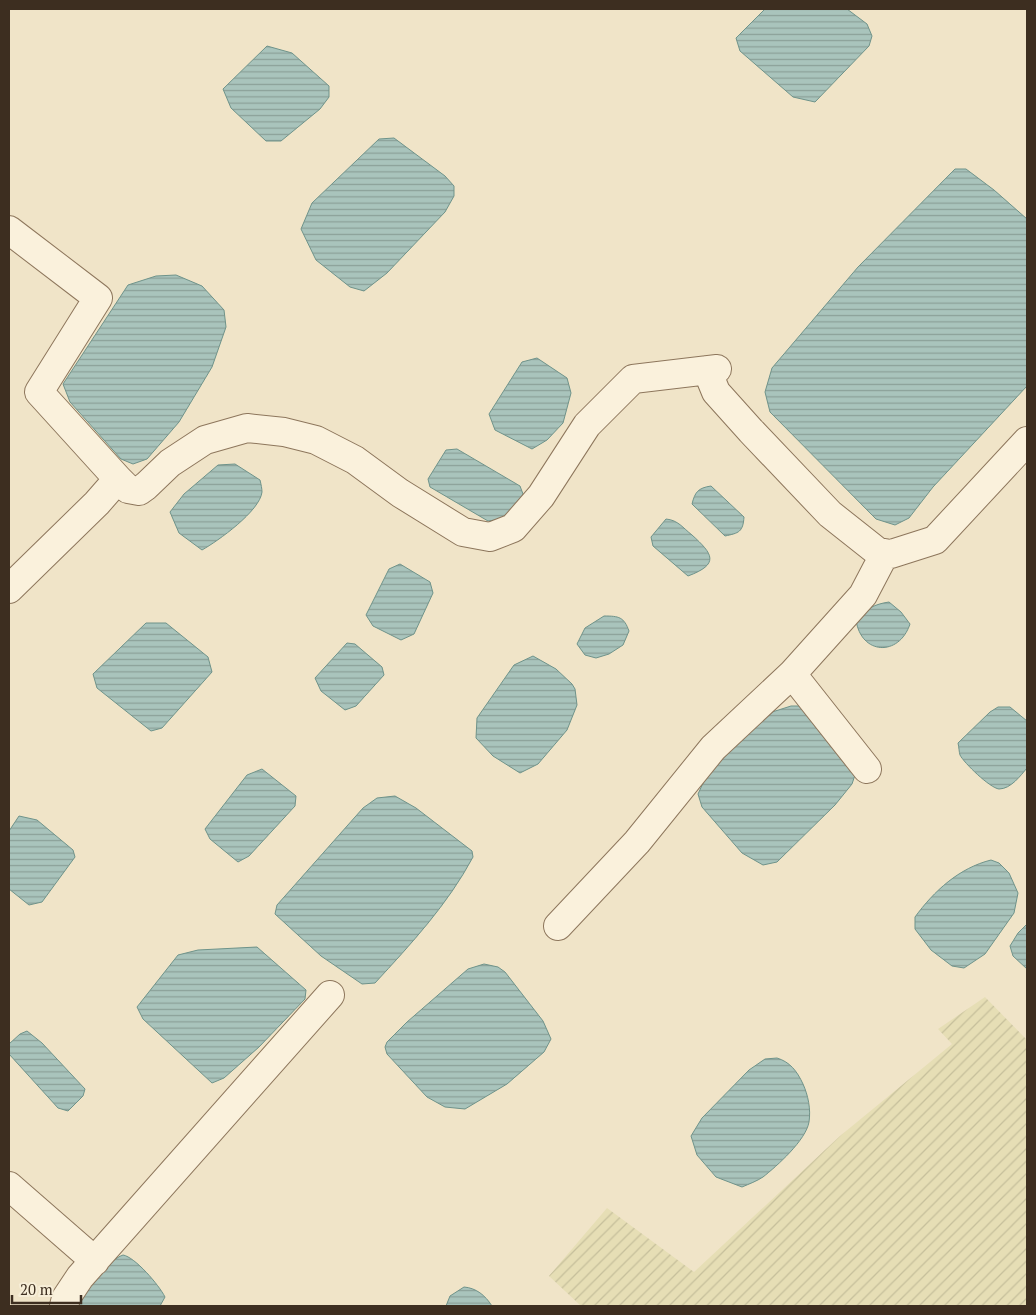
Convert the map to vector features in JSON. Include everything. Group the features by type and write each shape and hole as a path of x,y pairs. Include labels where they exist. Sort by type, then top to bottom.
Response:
{"street":[{"path":"9,230 98,298 39,392 128,489 139,490 146,486 170,463 205,440 247,428 284,432 316,440 355,460 400,492 463,532 490,537 513,528 541,496 587,425 633,379 712,369 716,392 830,514 878,552 891,554 935,540 1027,441"},
{"path":"9,589 97,503 118,479"},
{"path":"558,926 637,842 713,748 792,674 863,595 885,553"},
{"path":"792,674 867,768"},
{"path":"64,1306 66,1298 80,1277 330,995"},
{"path":"9,1186 94,1261"}],"shaded area":[{"path":"985,997 1027,1040 1027,1306 581,1306 549,1276 607,1208 694,1272 840,1136 952,1044 938,1029"}],"water":[{"path":"765,9 847,9 867,24 872,36 869,46 815,102 793,97 740,51 736,38"},
{"path":"267,46 292,53 329,86 329,97 320,109 281,141 266,141 231,108 223,89"},
{"path":"394,138 445,176 454,186 454,196 445,212 387,273 364,291 350,287 316,260 301,229 312,203 379,139"},
{"path":"955,169 966,169 994,190 1027,219 1027,386 933,487 909,518 895,525 876,519 770,412 765,392 772,368 858,267"},
{"path":"176,275 202,286 224,310 226,327 212,367 179,422 147,459 133,464 121,459 70,402 63,384 128,285 156,276"},
{"path":"537,358 567,378 571,393 563,423 547,440 532,449 495,430 489,414 522,362"},
{"path":"457,449 520,486 523,494 516,508 502,519 488,521 430,487 428,479 446,450"},
{"path":"235,464 260,480 262,492 260,500 237,525 202,550 179,533 170,512 184,494 218,465"},
{"path":"711,486 744,517 743,526 737,533 725,536 692,504 694,496 698,491"},
{"path":"666,519 680,525 705,548 710,558 709,563 698,572 688,576 653,546 651,537"},
{"path":"400,564 430,582 433,593 414,634 401,640 373,626 366,615 389,569"},
{"path":"889,602 901,612 910,624 905,635 898,642 881,648 865,640 859,632 856,620 871,608"},
{"path":"604,616 620,618 625,623 629,631 623,645 609,654 596,658 585,655 577,644 585,628"},
{"path":"146,623 166,623 208,657 212,672 162,728 151,731 97,688 93,674"},
{"path":"347,643 355,644 382,667 384,675 356,706 345,710 321,691 315,678"},
{"path":"533,656 556,669 572,684 575,689 577,705 567,730 538,764 520,773 493,756 476,738 477,718 514,665"},
{"path":"791,706 801,706 855,775 852,784 835,805 777,862 763,865 742,853 702,807 698,794 704,781 731,746 769,713"},
{"path":"998,707 1010,707 1027,721 1027,768 1008,787 999,789 984,780 967,764 960,755 958,743 990,712"},
{"path":"262,769 296,796 295,806 249,856 238,862 210,839 205,829 247,775"},
{"path":"395,796 416,808 472,851 473,857 452,891 415,938 375,983 362,984 321,956 275,914 277,905 363,808 377,798"},
{"path":"19,816 37,820 73,850 75,857 42,902 29,905 9,889 9,831"},
{"path":"991,860 999,863 1009,873 1018,893 1014,913 985,954 964,968 952,966 931,950 915,929 915,917 930,898 948,882 968,869"},
{"path":"1027,924 1027,969 1013,956 1010,946 1018,933"},
{"path":"257,947 306,990 305,999 259,1047 224,1078 212,1083 143,1019 137,1007 178,955 198,950"},
{"path":"484,964 498,967 505,972 543,1021 551,1039 544,1052 507,1084 465,1109 445,1107 427,1097 387,1054 385,1047 387,1042 407,1022 468,969"},
{"path":"27,1031 42,1043 85,1089 83,1096 68,1111 58,1108 9,1054 9,1044 20,1034"},
{"path":"777,1058 793,1068 803,1084 808,1097 810,1117 803,1137 783,1160 758,1180 742,1187 716,1177 697,1155 691,1136 702,1118 749,1070 765,1059"},
{"path":"123,1255 140,1266 158,1286 165,1297 160,1306 77,1306 91,1285 110,1263"},
{"path":"464,1287 480,1293 492,1306 446,1306 450,1296"}]}
